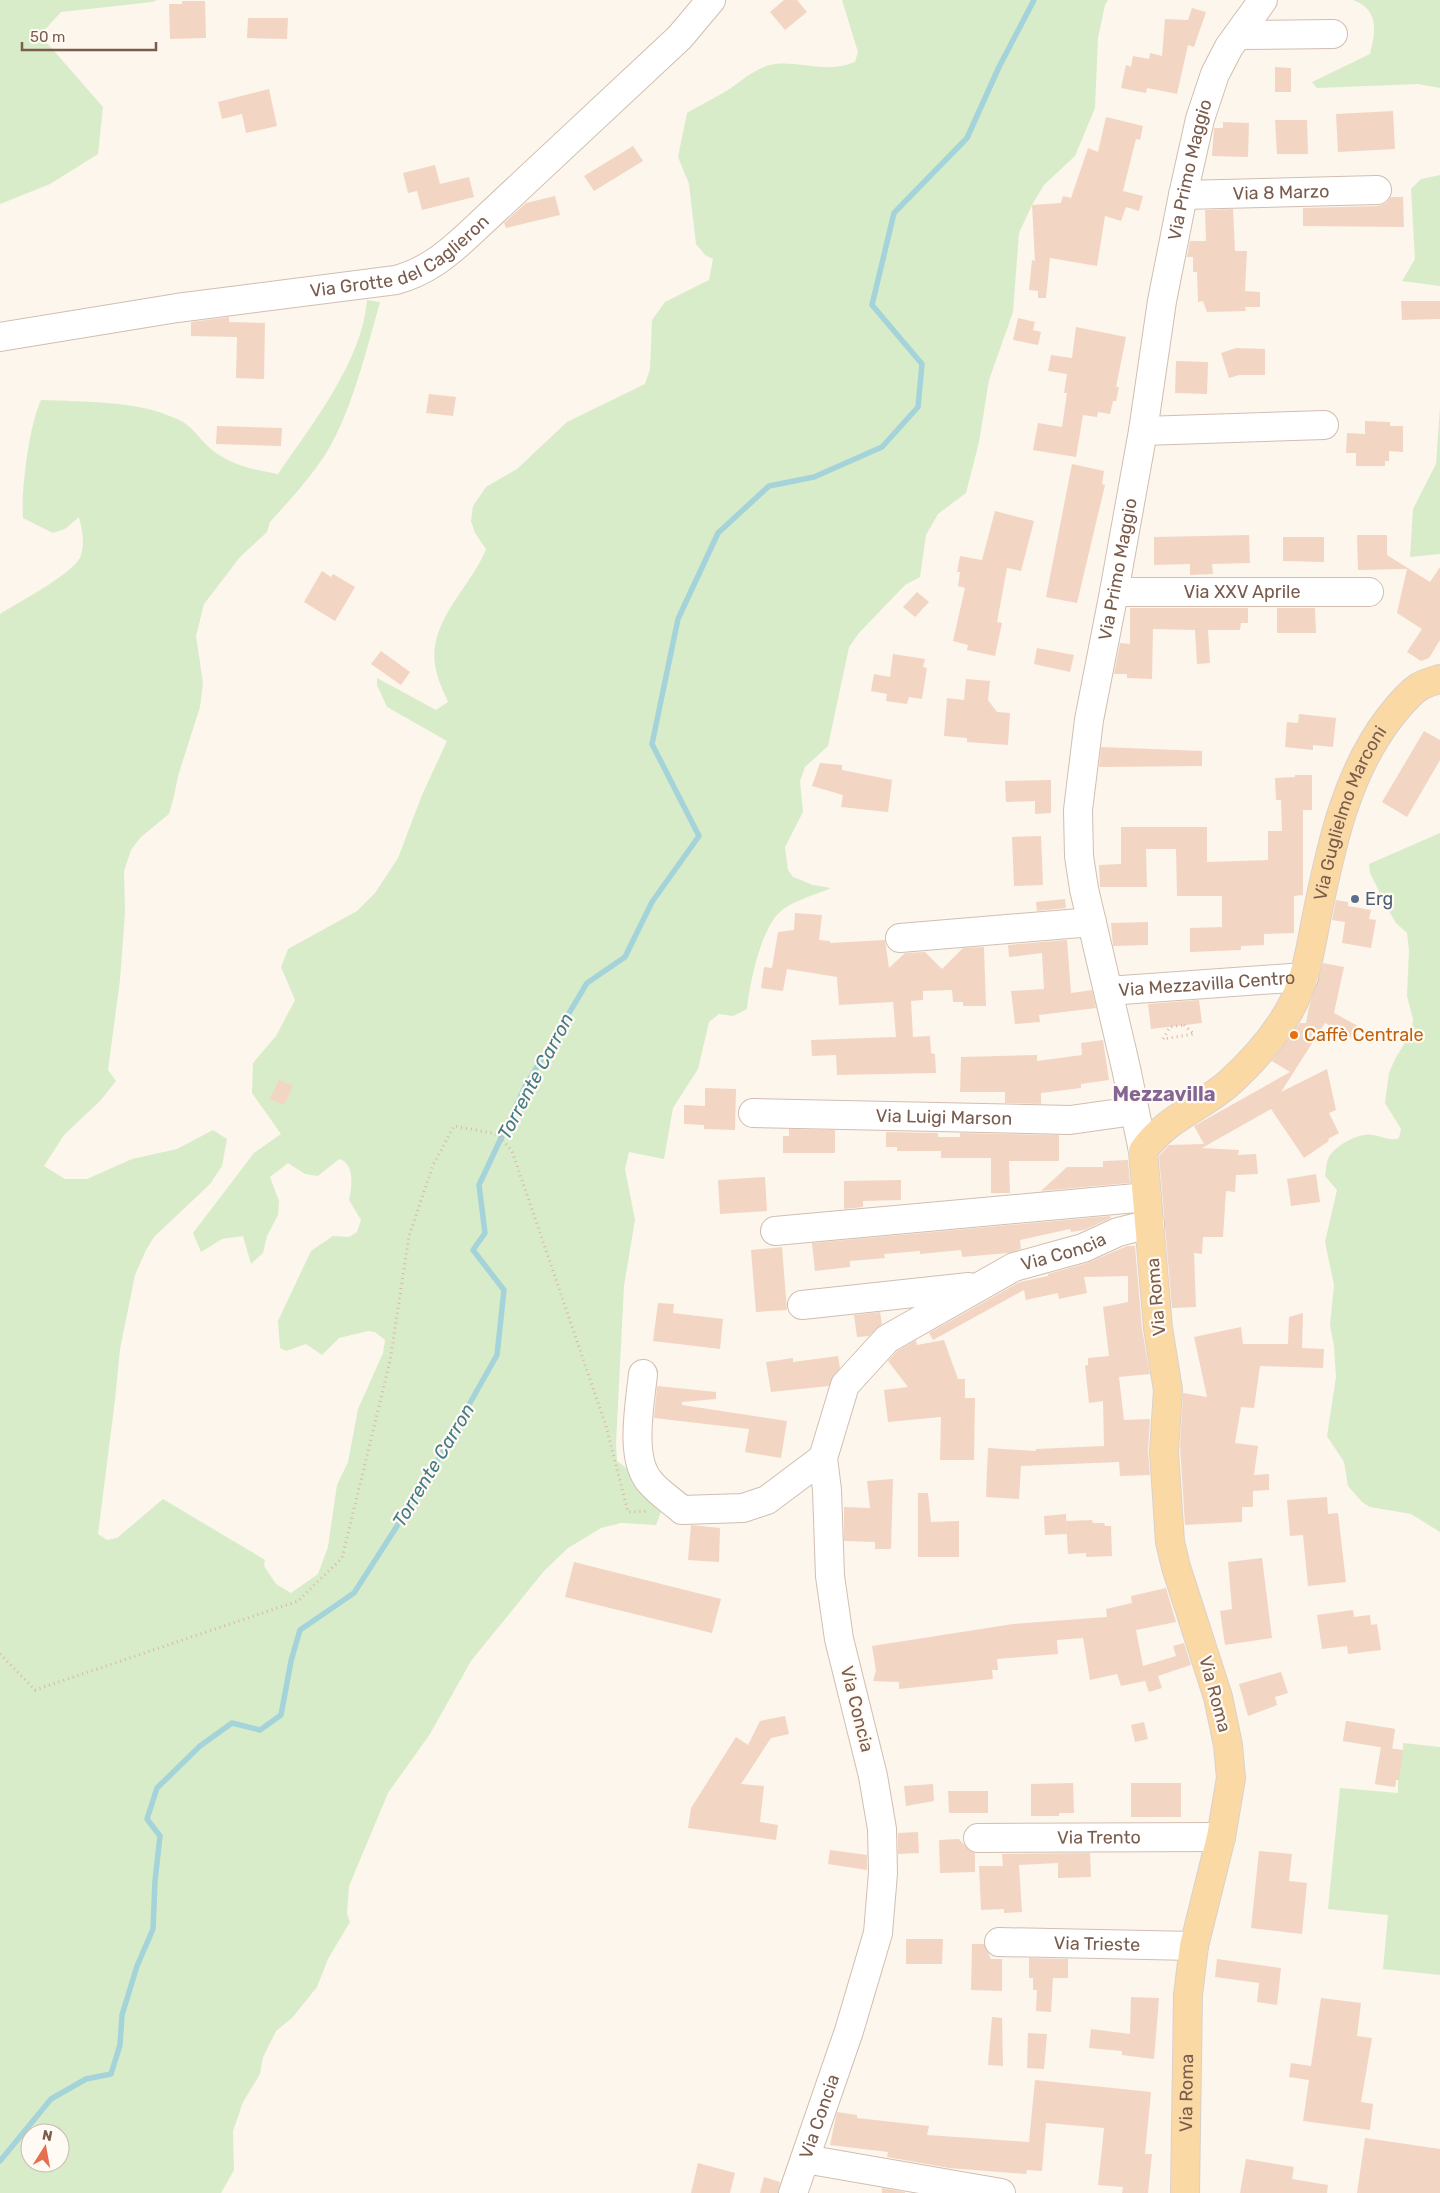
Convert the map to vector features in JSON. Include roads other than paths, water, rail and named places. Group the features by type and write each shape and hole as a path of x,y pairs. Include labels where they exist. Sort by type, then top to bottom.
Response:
{"main road":[{"name":"Via Guglielmo Marconi","path":"1304,977 1330,852 1343,806 1363,759 1380,731 1400,704 1419,687 1440,679"},
{"name":"Via Mezzavilla Centro","path":"1143,1150 1170,1123 1234,1078 1276,1031 1290,1009 1304,977"},
{"name":"Via Roma","path":"1143,1150 1158,1328 1168,1390 1164,1451 1170,1542 1176,1567 1218,1697 1228,1745 1231,1778 1221,1837 1194,1946 1188,1995 1186,2193"}],"street":[{"name":"Via Grotte del Caglieron","path":"0,337 176,308 396,280 415,274 437,262 466,237 680,37 711,0"},
{"name":"Via Primo Maggio","path":"1143,1150 1079,856 1078,810 1089,720 1143,431 1162,301 1183,195 1209,89 1218,67 1263,0"},
{"path":"1238,35 1334,34"},
{"name":"Via 8 Marzo","path":"1183,195 1377,190"},
{"path":"1143,431 1324,425"},
{"name":"Via XXV Aprile","path":"1114,592 1369,592"},
{"path":"900,938 1092,922"},
{"name":"Via Mezzavilla Centro","path":"1108,991 1304,977"},
{"path":"1133,1101 1170,1123"},
{"name":"Via Luigi Marson","path":"753,1113 1070,1120 1133,1101"},
{"path":"775,1231 1147,1197"},
{"name":"Via Concia","path":"793,2193 849,2031 878,1933 883,1872 882,1829 874,1776 839,1639 830,1576 827,1490 823,1458 845,1385 887,1339 1014,1267 1083,1248 1118,1232 1150,1224"},
{"name":"Via Concia","path":"802,1305 981,1286"},
{"path":"642,1374 637,1437 640,1464 650,1482 682,1510 743,1508 767,1500 823,1458"},
{"name":"Via Trento","path":"978,1838 1221,1837"},
{"name":"Via Trieste","path":"999,1942 1194,1946"},
{"path":"805,2159 1001,2193"}],"waterway":[{"name":"Torrente Carron","path":"0,2161 51,2099 86,2079 111,2074 120,2045 122,2015 137,1966 153,1929 155,1881 160,1836 147,1819 157,1788 200,1746 232,1723 260,1730 281,1715 291,1661 300,1630 354,1593 426,1481 497,1355 504,1290 473,1250 485,1233 479,1185 525,1087 587,983 625,957 652,902 699,836 652,744 678,619 718,533 769,486 814,477 882,447 918,407 922,364 872,305 894,213 967,138 999,67 1034,0"}],"place":[{"name":"Erg","path":"1355,899"},
{"name":"Caffè Centrale","path":"1294,1035"}],"district":[{"name":"Mezzavilla","path":"1164,1094"}]}
